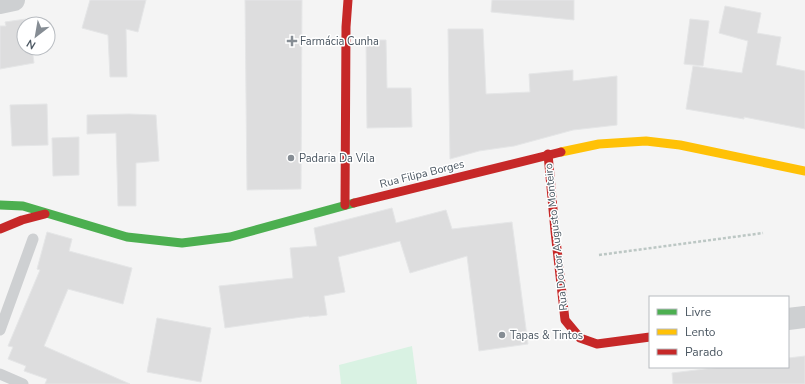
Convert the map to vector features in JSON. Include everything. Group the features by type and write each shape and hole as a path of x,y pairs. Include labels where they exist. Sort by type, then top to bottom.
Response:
{"main road":[{"path":"345,205 346,27 348,0"},
{"name":"Rua Filipa Borges","path":"0,205 23,206 127,237 182,243 230,237 345,205 548,154 599,144 646,141 680,144 805,171"},
{"name":"Rua Doutor Augusto Monteiro","path":"548,154 565,320 580,338 598,344 649,337"},
{"name":"Rua Filipa Borges","path":"0,229 30,217 48,214"}],"street":[{"path":"0,3 14,0"},
{"path":"789,319 805,317"}],"lane":[{"path":"0,330 33,239"},
{"path":"0,374 23,384"}],"path":[{"path":"598,255 763,233"}],"green space":[{"path":"412,346 417,384 341,384 339,365"}],"building":[{"path":"90,0 146,0 138,32 126,29 127,77 110,77 108,35 82,28"},
{"path":"245,0 302,0 301,189 247,190"},
{"path":"492,0 574,0 574,20 491,12"},
{"path":"725,6 761,13 757,33 781,37 776,65 805,71 805,129 744,117 744,119 686,109 693,66 742,73 748,41 719,33"},
{"path":"690,19 709,21 703,66 684,64"},
{"path":"16,20 16,56 33,56 34,63 0,69 0,26 6,26 5,22"},
{"path":"448,29 483,29 486,94 530,92 529,74 573,70 573,81 617,76 617,125 573,130 514,146 479,151 450,159"},
{"path":"366,40 386,40 387,88 411,88 412,127 367,128"},
{"path":"47,104 48,145 12,146 10,105"},
{"path":"87,115 156,115 159,161 136,163 136,206 118,206 116,133 87,134"},
{"path":"79,137 79,175 53,176 52,138"},
{"path":"392,208 396,223 446,210 452,229 512,222 528,344 479,351 467,256 410,273 400,241 338,257 345,292 324,296 327,315 309,316 225,328 219,286 293,278 290,248 317,246 314,228"},
{"path":"47,232 72,239 69,251 132,268 123,304 68,289 44,346 130,384 45,384 47,379 24,371 26,366 8,359 13,347 8,346 40,270 37,269"},
{"path":"157,318 211,328 201,382 147,372"},
{"path":"805,356 805,384 673,384 672,373 713,368 789,368 789,358"}],"traffic: fast":[{"path":"0,205 23,206 127,237 182,243 230,237 354,203"}],"traffic: slow":[{"path":"561,152 599,144 646,141 680,145 805,171"}],"traffic: jam":[{"path":"345,205 346,27 348,0"},
{"path":"354,203 561,152"},
{"path":"548,154 565,320 580,338 597,344 649,337"},
{"path":"0,229 22,220 45,214"}],"place":[{"name":"Farmácia Cunha","path":"292,41"},
{"name":"Padaria Da Vila","path":"291,158"},
{"name":"Tapas & Tintos","path":"502,335"}]}
